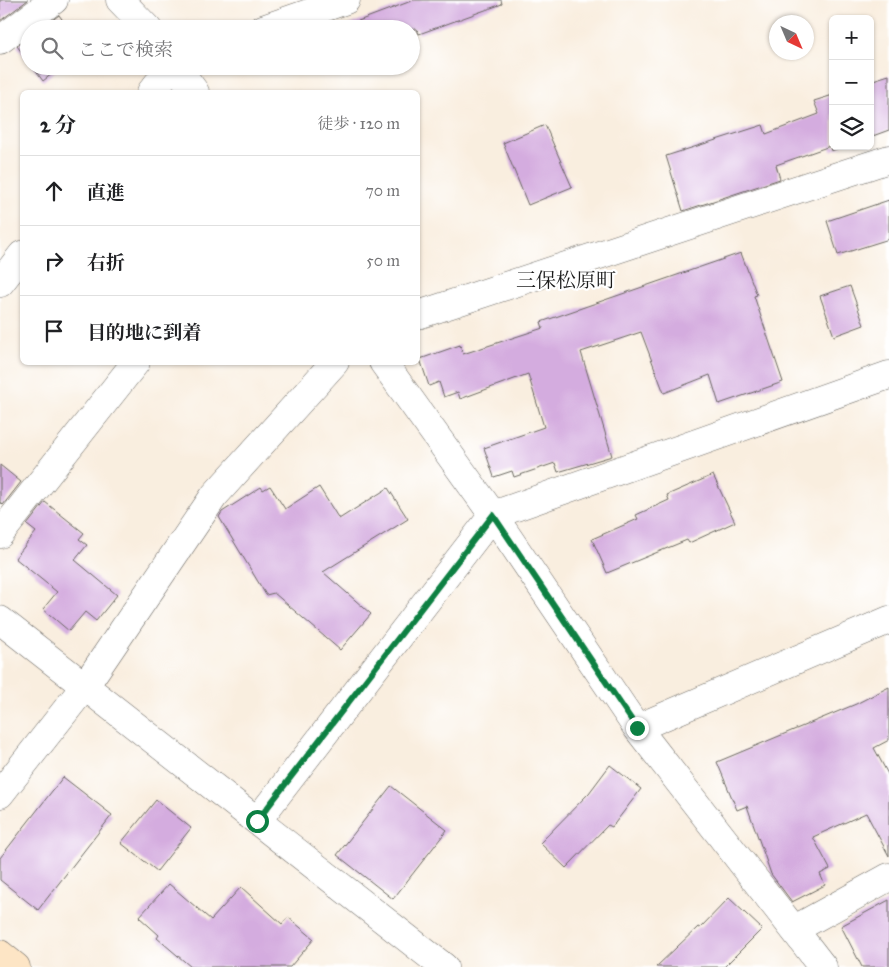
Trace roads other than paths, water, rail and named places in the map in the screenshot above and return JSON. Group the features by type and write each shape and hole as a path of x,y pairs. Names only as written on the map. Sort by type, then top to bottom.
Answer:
{"street":[{"path":"27,20 54,0"},
{"path":"120,0 139,20"},
{"path":"289,20 346,0"},
{"path":"0,40 20,25"},
{"path":"153,90 165,75"},
{"path":"183,75 194,90"},
{"path":"420,314 889,159"},
{"path":"0,283 20,258"},
{"path":"0,534 134,365"},
{"path":"0,794 85,686 214,496 332,365"},
{"path":"385,365 493,515 637,728 823,967"},
{"path":"257,821 493,515 889,375"},
{"path":"0,620 444,967"},
{"path":"637,728 889,620"},
{"path":"795,929 889,877"},
{"path":"0,954 16,967"}],"district":[{"name":"三保松原町","path":"566,280"}]}
